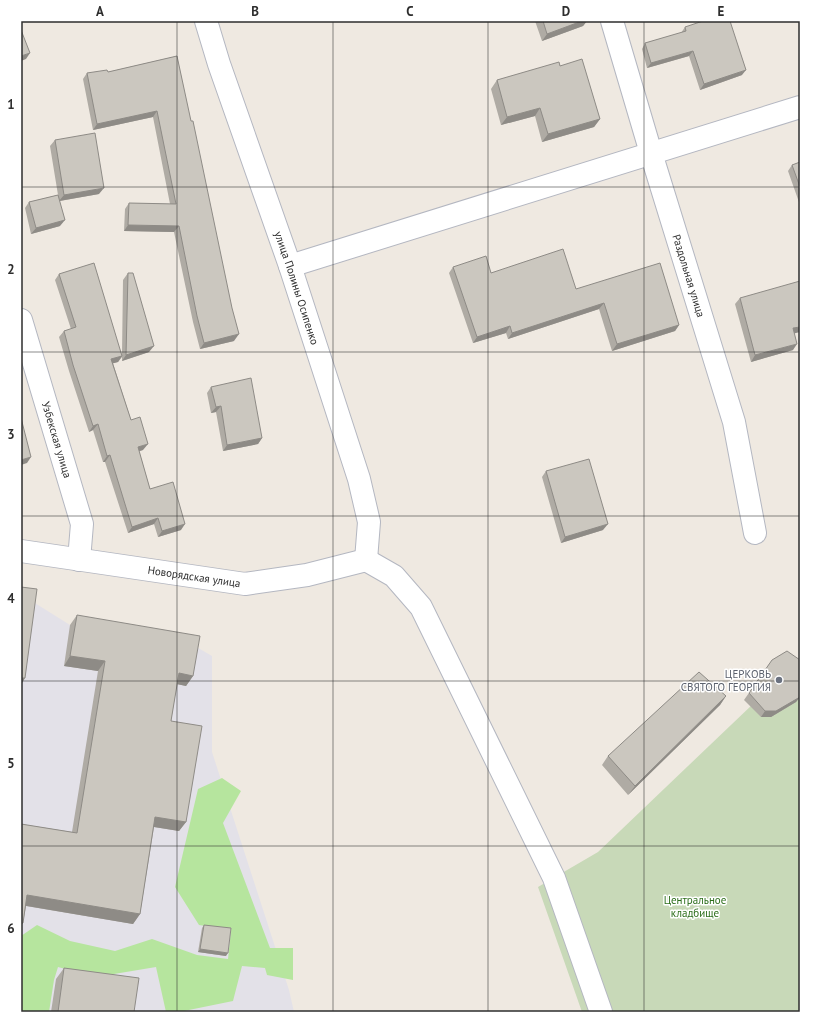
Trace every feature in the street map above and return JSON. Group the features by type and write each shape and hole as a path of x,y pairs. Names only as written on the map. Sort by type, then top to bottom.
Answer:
{"street":[{"name":"улица Полины Осипенко","path":"206,21 219,64 290,266 359,479 369,522 366,560"},
{"name":"Раздольная улица","path":"612,21 734,422 755,533"},
{"path":"290,266 800,107"},
{"name":"Узбекская улица","path":"21,320 82,524 79,560"},
{"name":"Новорядская улица","path":"21,551 245,584 308,575 366,560"},
{"path":"366,560 394,576 421,607 554,878 601,1012"}],"shaded area":[{"path":"21,599 30,600 70,625 193,645 212,656 212,752 289,990 294,1012 21,1012"}],"green space":[{"name":"Центральное кладбище","path":"800,659 800,1012 582,1012 538,887 598,852"},
{"path":"222,778 241,791 223,823 270,948 293,948 293,980 267,975 265,968 242,966 233,1001 179,1012 166,1012 156,967 96,977 58,967 54,980 49,1012 21,1012 21,936 37,925 70,941 115,951 152,939 197,955 228,959 231,930 199,925 175,887 198,789"}],"building":[{"path":"543,21 582,21 547,34"},
{"path":"703,21 730,21 746,70 704,84 693,51 651,63 645,43 686,31 685,27"},
{"path":"21,30 30,53 21,56"},
{"path":"177,56 191,121 193,121 232,308 239,334 204,343 197,316 179,226 128,225 129,203 176,204 157,111 97,124 87,73 107,70 108,72"},
{"path":"582,59 600,119 548,134 540,108 507,117 497,80 559,62 560,66"},
{"path":"95,133 104,188 64,195 55,140"},
{"path":"800,162 800,187 792,165"},
{"path":"58,195 65,220 36,228 29,202"},
{"path":"563,249 576,289 660,263 679,325 617,344 604,303 512,333 510,326 477,337 453,267 486,256 491,273"},
{"path":"94,263 122,356 111,359 131,420 140,417 148,444 138,447 150,489 173,482 185,524 162,531 158,518 132,527 110,455 107,456 98,424 93,426 73,365 64,331 76,327 59,274"},
{"path":"128,273 133,273 154,346 126,355"},
{"path":"800,281 800,327 793,328 797,344 755,355 740,298"},
{"path":"251,378 262,438 227,445 221,406 216,407 211,387"},
{"path":"21,418 31,457 21,460"},
{"path":"589,459 608,524 565,537 546,471"},
{"path":"21,587 37,589 25,678 21,678"},
{"path":"77,615 200,636 193,676 179,673 171,721 202,726 186,822 155,817 140,914 27,895 23,923 21,923 21,824 77,833 105,661 70,656"},
{"name":"ЦЕРКОВЬ СВЯТОГО ГЕОРГИЯ","path":"787,651 800,660 800,697 776,711 765,711 749,693 772,660"},
{"path":"699,672 726,696 635,786 608,756"},
{"path":"204,925 231,928 228,953 200,949"},
{"path":"64,968 139,978 134,1012 58,1012"}],"place":[{"name":"ЦЕРКОВЬ СВЯТОГО ГЕОРГИЯ","path":"779,680"}]}
